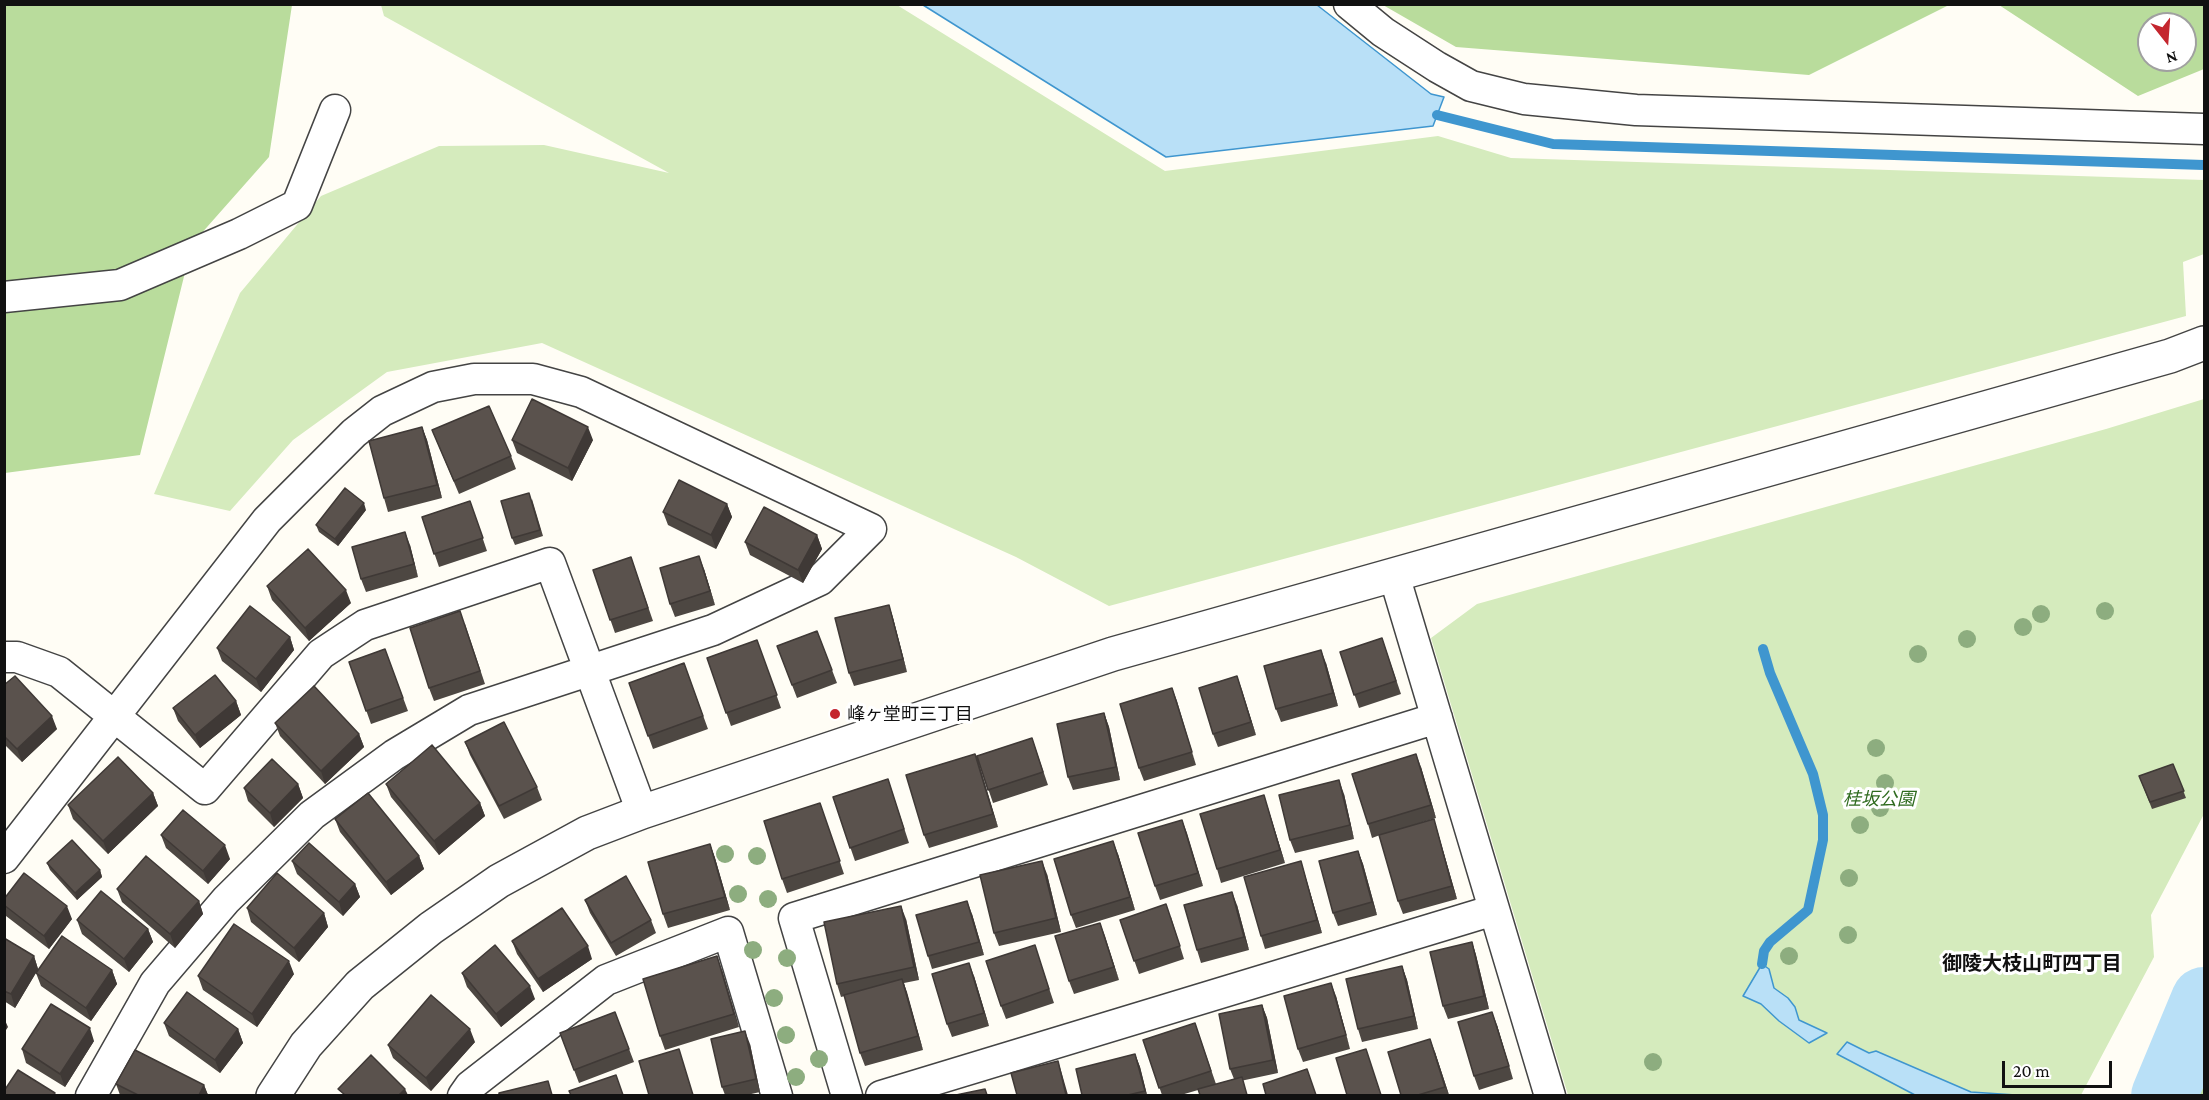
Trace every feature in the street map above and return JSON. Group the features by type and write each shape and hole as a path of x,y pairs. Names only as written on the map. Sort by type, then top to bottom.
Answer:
{"street":[{"path":"1349,4 1383,32 1471,86 1524,99 1636,110 2205,129"},
{"path":"4,297 120,285 239,234 297,205 335,110"},
{"path":"273,1095 306,1045 360,985 430,928 509,876 587,833 642,812 1113,654 2170,356 2205,343"},
{"path":"4,858 116,717 267,520 354,433 382,411 433,387 474,379 533,379 581,392 871,529 820,580 713,630 469,710 394,755 312,815 226,900 155,983 91,1095"},
{"path":"4,657 17,657 59,672 205,789 321,654 365,625 550,563 642,812"},
{"path":"1394,575 1550,1095"},
{"path":"847,1095 794,918 1437,718"},
{"path":"881,1095 1494,910"},
{"path":"463,1095 470,1086 606,980 728,932 777,1095"}],"green space":[{"path":"1949,4 1809,75 1456,47 1383,5"},
{"path":"4,5 292,5 269,157 192,244 140,455 5,473"},
{"path":"381,5 897,5 1165,171 1438,136 1511,158 2204,180 2204,254 2183,262 2186,316 1109,606 1016,557 542,343 387,372 293,440 230,511 154,494 240,293 321,196 439,146 544,145 669,173 384,16"},
{"path":"1999,5 2204,5 2204,69 2197,72 2197,12 2137,12 2137,72 2197,72 2138,96"},
{"name":"桂坂公園","path":"2204,399 2204,814 2151,915 2154,957 2081,1095 1568,1095 1431,638 1477,604 2106,429"},
{"path":"2204,1034 2204,1095 2177,1095 2189,1069"}],"water":[{"path":"923,5 1317,5 1431,94 1444,97 1433,126 1166,157"},
{"path":"1762,964 1769,969 1774,988 1788,998 1795,1007 1799,1020 1827,1033 1809,1043 1779,1021 1761,1004 1743,996"},
{"path":"1847,1042 1869,1053 1876,1051 1971,1092 2016,1095 1915,1095 1837,1054"}],"building":[{"path":"532,399 588,427 568,468 512,440"},
{"path":"489,406 511,456 454,481 432,430"},
{"path":"422,427 437,485 384,498 369,441"},
{"path":"679,480 727,504 711,535 663,512"},
{"path":"345,488 364,503 335,539 316,525"},
{"path":"529,493 540,530 512,538 501,501"},
{"path":"470,501 483,538 434,554 422,517"},
{"path":"764,507 817,535 798,570 745,542"},
{"path":"405,532 414,564 361,579 352,547"},
{"path":"308,549 346,590 305,628 267,586"},
{"path":"699,556 710,591 670,604 660,568"},
{"path":"631,557 648,608 610,620 593,570"},
{"path":"889,605 903,659 849,673 835,618"},
{"path":"250,606 290,637 256,679 217,648"},
{"path":"460,611 480,671 429,688 410,628"},
{"path":"817,631 832,670 792,685 777,646"},
{"path":"1382,638 1396,681 1354,695 1340,652"},
{"path":"757,640 777,695 726,713 707,658"},
{"path":"385,649 403,698 366,711 349,662"},
{"path":"1321,650 1333,693 1276,709 1264,666"},
{"path":"684,663 703,716 648,736 629,683"},
{"path":"215,675 236,701 195,735 173,708"},
{"path":"15,676 52,716 17,749 4,736 4,685"},
{"path":"1237,676 1251,722 1213,734 1199,688"},
{"path":"314,686 359,734 321,771 275,723"},
{"path":"1172,688 1192,752 1139,768 1120,704"},
{"path":"1104,713 1116,767 1068,777 1057,724"},
{"path":"504,722 537,787 499,806 465,742"},
{"path":"1032,738 1043,772 988,790 977,756"},
{"path":"432,745 480,803 434,841 386,784"},
{"path":"975,754 993,814 924,835 906,775"},
{"path":"1416,754 1431,805 1368,824 1352,774"},
{"path":"118,757 153,793 103,841 68,805"},
{"path":"272,759 298,784 270,813 244,788"},
{"path":"2173,764 2184,791 2150,802 2139,776"},
{"path":"888,779 904,829 850,848 833,797"},
{"path":"1339,780 1350,825 1290,840 1279,795"},
{"path":"368,793 419,856 386,882 335,819"},
{"path":"1264,795 1280,850 1217,869 1200,814"},
{"path":"820,803 840,861 782,879 764,821"},
{"path":"183,810 225,845 203,871 161,835"},
{"path":"1434,819 1452,886 1398,901 1379,835"},
{"path":"1182,820 1198,873 1155,886 1138,833"},
{"path":"72,840 100,870 75,893 47,863"},
{"path":"1113,841 1130,897 1071,915 1054,859"},
{"path":"309,843 355,884 339,902 292,861"},
{"path":"710,844 725,897 663,914 648,862"},
{"path":"1358,851 1372,902 1333,913 1319,861"},
{"path":"146,856 199,901 170,934 117,889"},
{"path":"1042,861 1056,918 994,933 980,875"},
{"path":"1301,861 1317,920 1261,936 1244,877"},
{"path":"24,873 67,906 44,936 4,905 4,899"},
{"path":"277,873 324,913 294,948 247,908"},
{"path":"626,876 651,920 611,943 585,900"},
{"path":"101,891 148,929 124,959 77,920"},
{"path":"1232,892 1244,937 1197,950 1184,905"},
{"path":"967,901 979,942 928,956 916,915"},
{"path":"1166,904 1180,946 1134,961 1120,920"},
{"path":"901,906 914,967 837,984 824,922"},
{"path":"562,908 588,946 538,979 512,941"},
{"path":"1100,923 1114,967 1069,981 1055,936"},
{"path":"234,924 289,961 252,1014 198,976"},
{"path":"62,936 112,970 86,1008 36,973"},
{"path":"4,938 34,956 11,994 4,991"},
{"path":"1472,942 1484,996 1443,1006 1430,952"},
{"path":"495,945 530,986 496,1014 462,973"},
{"path":"1035,945 1049,989 1001,1006 986,961"},
{"path":"717,956 734,1014 660,1036 643,979"},
{"path":"969,963 984,1013 947,1024 932,974"},
{"path":"1402,966 1414,1016 1358,1029 1346,979"},
{"path":"902,979 918,1036 860,1053 844,995"},
{"path":"1331,983 1346,1035 1298,1049 1284,996"},
{"path":"187,992 238,1029 215,1060 164,1023"},
{"path":"431,995 470,1029 426,1078 388,1045"},
{"path":"51,1004 90,1028 60,1074 22,1049"},
{"path":"1262,1005 1273,1060 1230,1069 1219,1014"},
{"path":"615,1012 629,1049 574,1070 560,1033"},
{"path":"1492,1012 1509,1066 1474,1076 1458,1022"},
{"path":"1195,1023 1211,1071 1159,1088 1143,1040"},
{"path":"745,1031 756,1079 722,1087 711,1039"},
{"path":"1430,1039 1445,1087 1418,1095 1401,1095 1388,1052"},
{"path":"679,1049 693,1095 649,1095 639,1061"},
{"path":"1366,1049 1381,1095 1347,1095 1336,1058"},
{"path":"135,1050 204,1085 199,1095 138,1095 116,1084"},
{"path":"1135,1054 1145,1091 1128,1095 1082,1095 1076,1069"},
{"path":"371,1055 405,1089 399,1095 345,1095 338,1089"},
{"path":"1058,1061 1066,1095 1017,1095 1011,1073"},
{"path":"1307,1069 1316,1095 1266,1095 1263,1084"},
{"path":"18,1070 55,1093 54,1095 4,1095 4,1091"},
{"path":"616,1075 623,1095 571,1095 569,1091"},
{"path":"1242,1077 1247,1095 1200,1095 1198,1089"},
{"path":"548,1081 552,1095 499,1095 499,1093"},
{"path":"985,1089 987,1095 956,1095"}],"waterway":[{"path":"1437,115 1553,144 2204,165"},
{"path":"1762,964 1764,951 1770,942 1808,910 1823,840 1823,815 1813,774 1770,673 1763,649"},
{"path":"2164,1096 2204,1000"}],"place":[{"name":"峰ヶ堂町三丁目","path":"835,714"}],"district":[{"name":"御陵大枝山町四丁目","path":"2032,964"}]}
